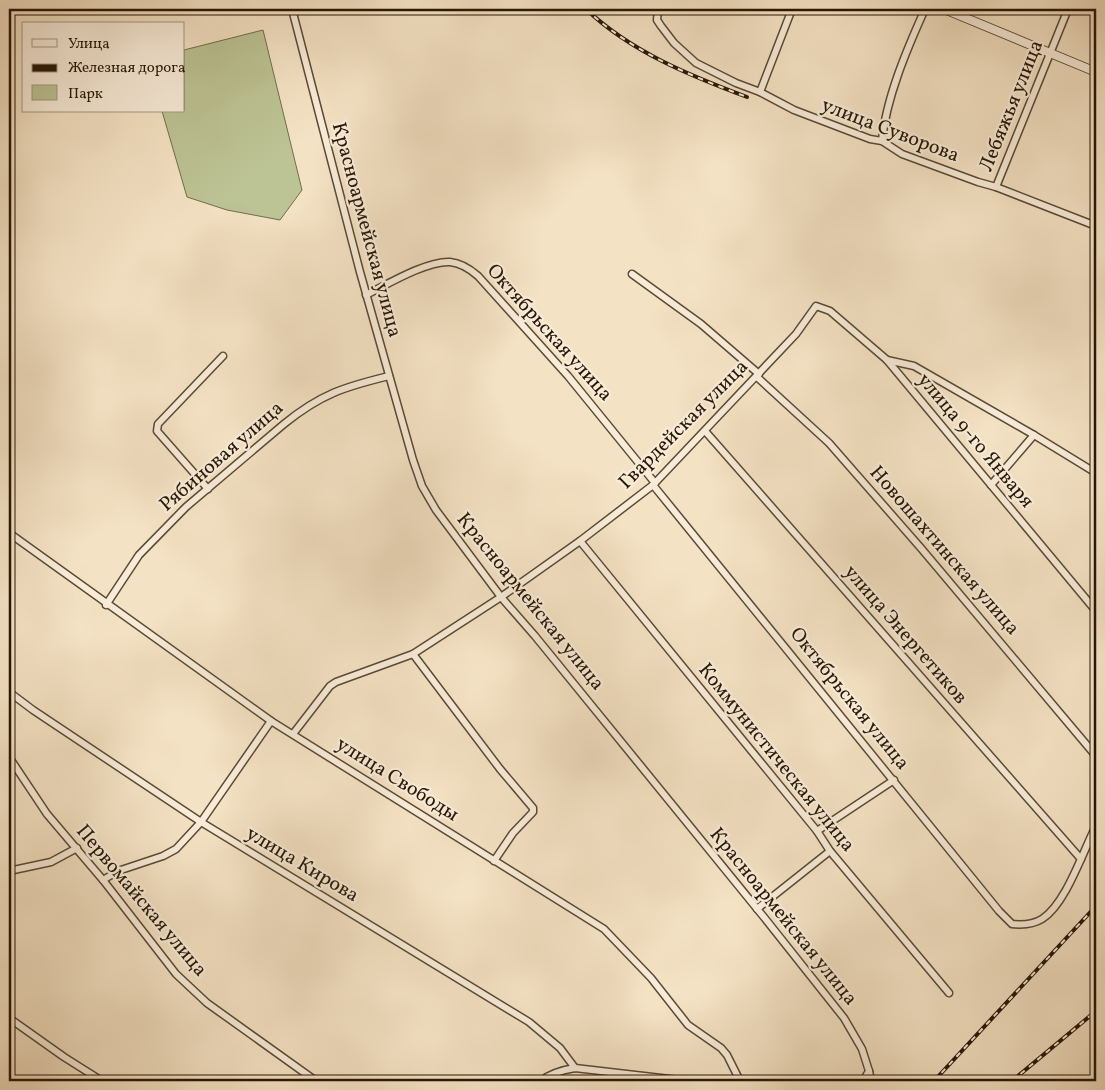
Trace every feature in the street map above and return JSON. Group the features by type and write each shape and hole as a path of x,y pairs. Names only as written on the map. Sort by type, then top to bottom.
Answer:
{"street":[{"name":"Красноармейская улица","path":"292,9 366,295 422,486 436,510 501,598 535,636 757,908 844,1018 862,1049 870,1081"},
{"name":"улица Суворова","path":"658,9 657,20 674,43 696,63 736,83 760,92 794,110 870,139 882,141 902,154 996,187 1096,226"},
{"path":"760,92 792,9"},
{"path":"882,141 884,125 897,82 925,9"},
{"path":"944,9 1096,72"},
{"name":"Лебяжья улица","path":"996,187 1068,9"},
{"name":"Октябрьская улица","path":"366,295 428,265 451,262 470,270 478,276 568,376 999,911 1012,924 1023,925 1042,919 1054,908 1081,859"},
{"name":"Новошахтинская улица","path":"632,274 701,324 829,443 926,554 1096,756"},
{"name":"Гвардейская улица","path":"293,734 324,694 336,682 413,654 501,598 654,484 796,334 816,306"},
{"name":"улица 9-го Января","path":"816,306 830,311 887,360 1096,611"},
{"path":"208,489 157,431 157,427 224,356"},
{"path":"887,360 908,363 914,366 1096,473"},
{"name":"Рябиновая улица","path":"106,605 140,555 186,507 284,424 318,399 334,391 389,376"},
{"name":"улица Энергетиков","path":"705,431 1081,859"},
{"path":"991,485 1034,435"},
{"name":"улица Свободы","path":"9,533 106,605 271,721 604,929 651,978 688,1025 721,1048 727,1055 740,1081"},
{"name":"Коммунистическая улица","path":"580,541 817,831 830,851 949,993"},
{"path":"413,654 500,769 533,808 532,812 513,833 494,860"},
{"name":"улица Кирова","path":"9,692 32,710 201,822 529,1022 560,1048 575,1068"},
{"path":"103,880 118,871 169,853 187,838 201,822 271,721"},
{"name":"Первомайская улица","path":"9,757 47,814 103,880 176,974 207,1003 316,1081"},
{"path":"817,831 894,780"},
{"path":"1081,859 1096,826"},
{"path":"9,871 51,862 77,848"},
{"path":"757,908 830,851"},
{"path":"9,1018 102,1081"},
{"path":"541,1081 548,1075 575,1068 687,1081"},
{"path":"863,1081 869,1071"}],"green space":[{"path":"263,30 302,190 280,220 227,210 187,197 162,112 185,112 185,50"}],"railway":[{"path":"586,9 622,38 662,61 747,97"},
{"path":"934,1081 1096,906"},
{"path":"1012,1081 1096,1011"}]}
